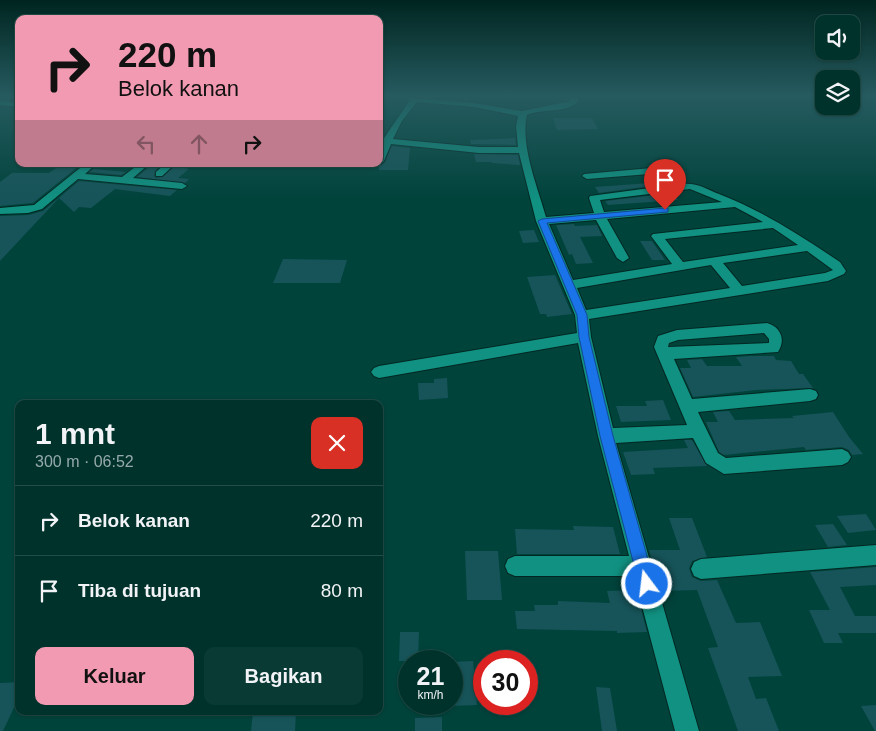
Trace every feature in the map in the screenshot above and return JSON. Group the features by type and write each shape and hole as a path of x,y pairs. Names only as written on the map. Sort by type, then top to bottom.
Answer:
{"street":[{"path":"521,131 523,150 542,221 582,315 584,337 606,436 687,731"},
{"path":"383,140 479,150 523,150"},
{"path":"0,211 36,208 87,167"},
{"path":"124,181 140,167"},
{"path":"159,174 167,167"},
{"path":"587,176 663,170 670,173 679,187"},
{"path":"75,176 182,186"},
{"path":"582,315 828,277 840,271 836,265 808,248 775,224 738,204 697,187 679,187 598,196 594,200 600,216 623,258"},
{"path":"647,225 738,204"},
{"path":"542,221 600,216 647,225 775,224"},
{"path":"647,225 680,266"},
{"path":"568,285 680,266 808,248"},
{"path":"714,261 739,291"},
{"path":"664,354 773,348 776,344 776,338 767,328 677,335 661,342 661,348 712,458 724,466 842,457"},
{"path":"379,372 584,337"},
{"path":"687,406 810,395"},
{"path":"606,436 698,431"},
{"path":"701,569 876,555"},
{"path":"515,566 642,566"}],"building":[{"path":"515,138 516,145 471,144 470,140"},
{"path":"392,146 410,148 408,170 379,170 379,167 383,167"},
{"path":"474,154 518,155 520,165 476,162"},
{"path":"58,167 77,167 33,203 0,206 0,182 12,173 49,173"},
{"path":"149,167 159,167 155,171 154,176 156,178 163,177 174,167 186,167 185,168 189,169 178,178 189,179 185,183 137,177"},
{"path":"94,169 126,172 121,175 89,172"},
{"path":"79,181 177,190 170,196 115,189 91,208 79,207 74,212 59,198 0,261 0,216 28,215 43,211"},
{"path":"663,182 665,184 599,193 595,187"},
{"path":"672,193 678,200 608,205 605,201"},
{"path":"574,224 575,226 597,225 602,236 580,237 593,263 576,264 572,254 569,255 556,225"},
{"path":"534,230 539,242 523,243 519,231"},
{"path":"640,241 652,241 665,260 652,260"},
{"path":"283,259 347,260 340,283 273,283"},
{"path":"555,275 572,314 547,317 546,314 540,314 527,277"},
{"path":"774,356 776,360 791,361 799,374 803,374 813,388 756,390 693,397 680,368 691,368 687,360 702,359 707,366 742,366 736,357"},
{"path":"447,378 448,398 419,400 418,383 434,383 434,379"},
{"path":"663,400 671,420 621,422 616,406 647,406 645,401"},
{"path":"729,411 735,420 794,418 792,416 833,412 849,437 863,454 852,455 849,450 842,447 806,450 804,447 724,455 719,452 706,422 718,422 713,412"},
{"path":"684,440 692,440 707,466 653,468 655,474 631,475 623,452 688,448"},
{"path":"866,514 876,530 848,533 837,516"},
{"path":"669,518 692,518 707,557 692,561 689,568 692,577 701,581 717,580 736,623 760,622 782,676 748,677 756,699 766,698 779,731 738,731 708,648 718,647 697,590 661,591 649,550 680,550"},
{"path":"833,524 847,545 828,547 815,525"},
{"path":"573,526 613,527 620,554 517,554 515,529 574,530"},
{"path":"465,551 498,551 502,600 467,600"},
{"path":"876,567 876,585 840,587 855,616 876,616 876,633 838,633 843,643 824,643 809,610 830,610 810,572"},
{"path":"636,590 647,632 617,633 617,631 517,629 515,611 535,611 534,605 558,605 558,601 610,603 607,591"},
{"path":"400,632 419,632 418,650 399,650"},
{"path":"463,661 473,661 473,705 463,706"},
{"path":"15,682 15,706 3,731 0,731 0,683"},
{"path":"596,687 610,688 617,731 602,731"},
{"path":"876,705 876,731 875,731 861,706"},
{"path":"253,715 296,715 295,731 251,731"},
{"path":"442,717 442,731 415,731 415,718"}],"route":[{"path":"647,584 606,436 584,337 582,315 542,221 638,214 665,210"}]}
